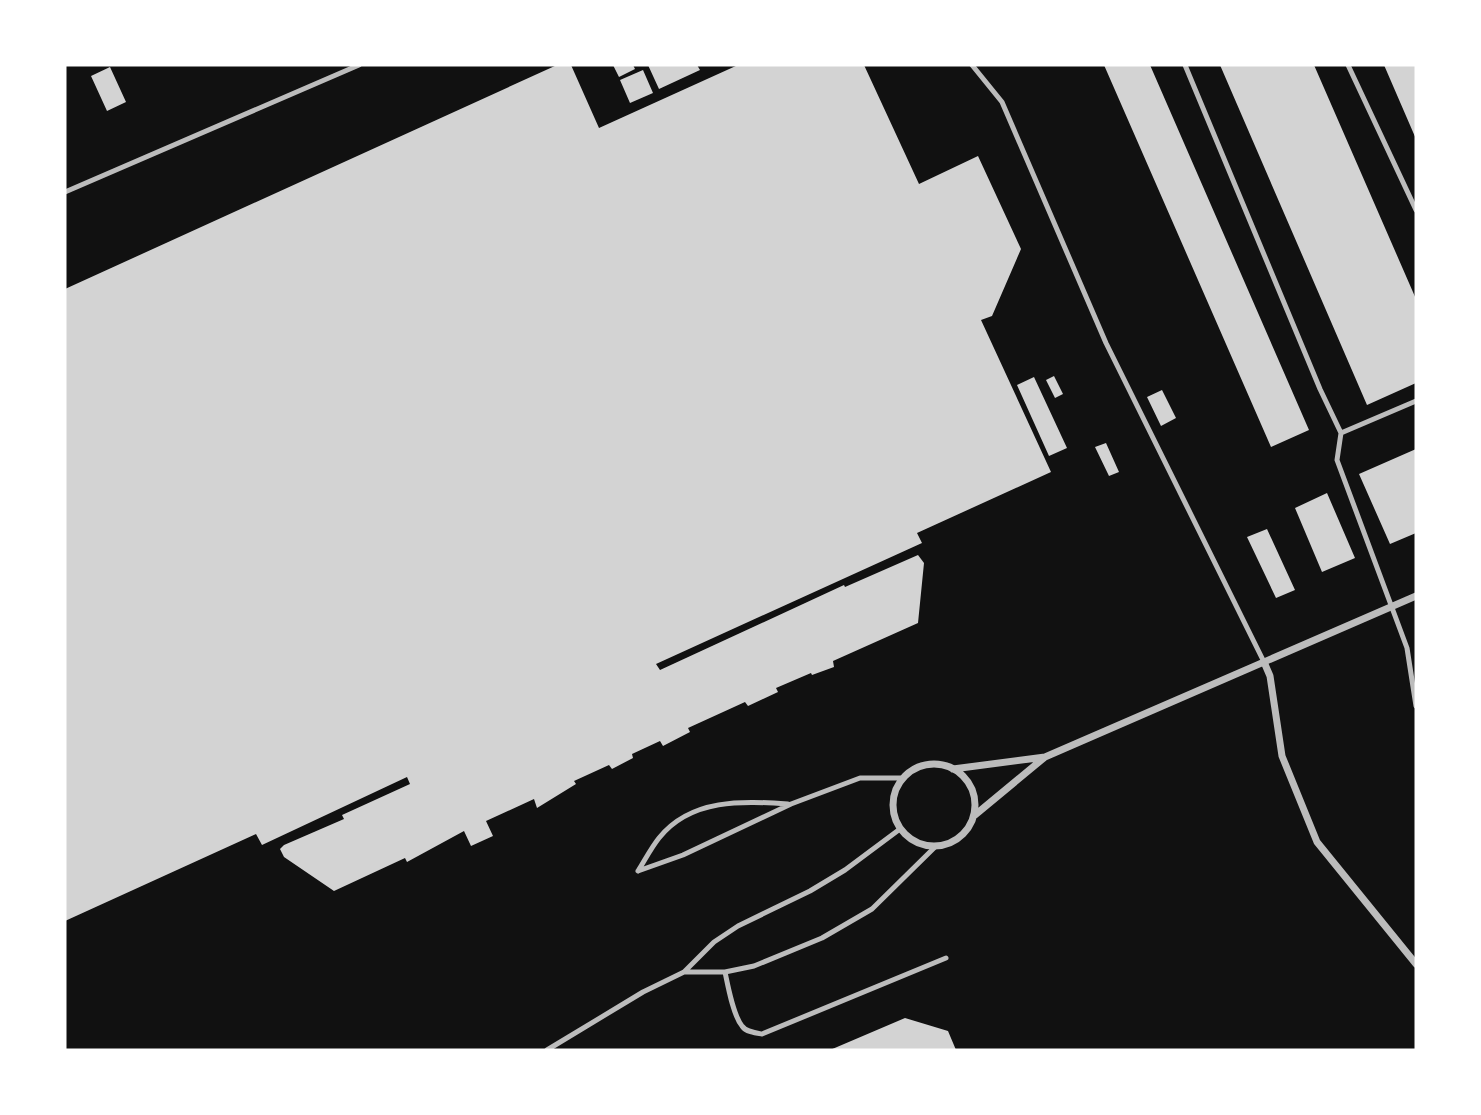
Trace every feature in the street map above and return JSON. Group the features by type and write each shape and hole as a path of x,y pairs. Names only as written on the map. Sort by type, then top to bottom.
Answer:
{"street":[{"path":"953,769 1045,757 1416,596"},
{"path":"1264,662 1270,676 1282,756 1317,842 1416,964"},
{"path":"975,815 1045,757"},
{"path":"926,765 940,765 964,776 975,801 975,815 970,827 961,837 949,844 935,847 910,839 900,829 893,803 903,778 926,765"}],"lane":[{"path":"65,192 359,65"},
{"path":"972,65 1002,102 1106,343 1264,662"},
{"path":"1185,65 1342,433 1337,460 1407,648 1416,706"},
{"path":"1348,65 1416,210"},
{"path":"1342,433 1416,401"},
{"path":"791,804 736,801 711,806 674,824 659,837 638,871 683,855 791,804 859,778 903,778"},
{"path":"547,1050 643,992 684,972 714,942 738,926 800,896 845,870 900,829"},
{"path":"684,972 725,972 754,966 822,939 872,909 935,847"},
{"path":"725,972 729,994 742,1027 762,1034 946,958"}],"building":[{"path":"557,65 571,65 599,128 738,65 864,65 919,184 978,156 1021,249 992,316 981,320 1051,472 917,533 922,543 656,664 660,670 844,585 845,587 918,555 924,563 918,623 833,661 834,667 812,675 811,673 776,688 778,692 748,706 745,702 688,728 690,732 663,746 660,741 632,754 633,758 612,769 609,765 574,781 576,784 537,808 534,799 486,821 493,836 471,846 464,831 407,862 405,858 334,891 284,857 280,849 284,845 344,819 342,815 410,784 407,777 262,845 256,834 65,921 65,289"},
{"path":"613,65 633,65 635,69 619,77"},
{"path":"648,65 697,65 700,70 659,89"},
{"path":"1104,65 1150,65 1309,430 1271,447"},
{"path":"1220,65 1314,65 1416,299 1416,383 1367,405"},
{"path":"1384,65 1416,65 1416,139"},
{"path":"110,67 126,102 107,111 91,76"},
{"path":"643,70 653,93 630,103 620,80"},
{"path":"1054,376 1063,394 1055,398 1046,380"},
{"path":"1034,377 1067,448 1049,456 1017,385"},
{"path":"1162,390 1176,418 1161,426 1147,397"},
{"path":"1106,443 1119,472 1109,476 1095,447"},
{"path":"1416,449 1416,533 1390,544 1359,474"},
{"path":"1327,493 1355,558 1322,572 1295,508"},
{"path":"1267,529 1295,590 1276,598 1247,537"},
{"path":"905,1018 948,1031 956,1050 830,1050"}]}
